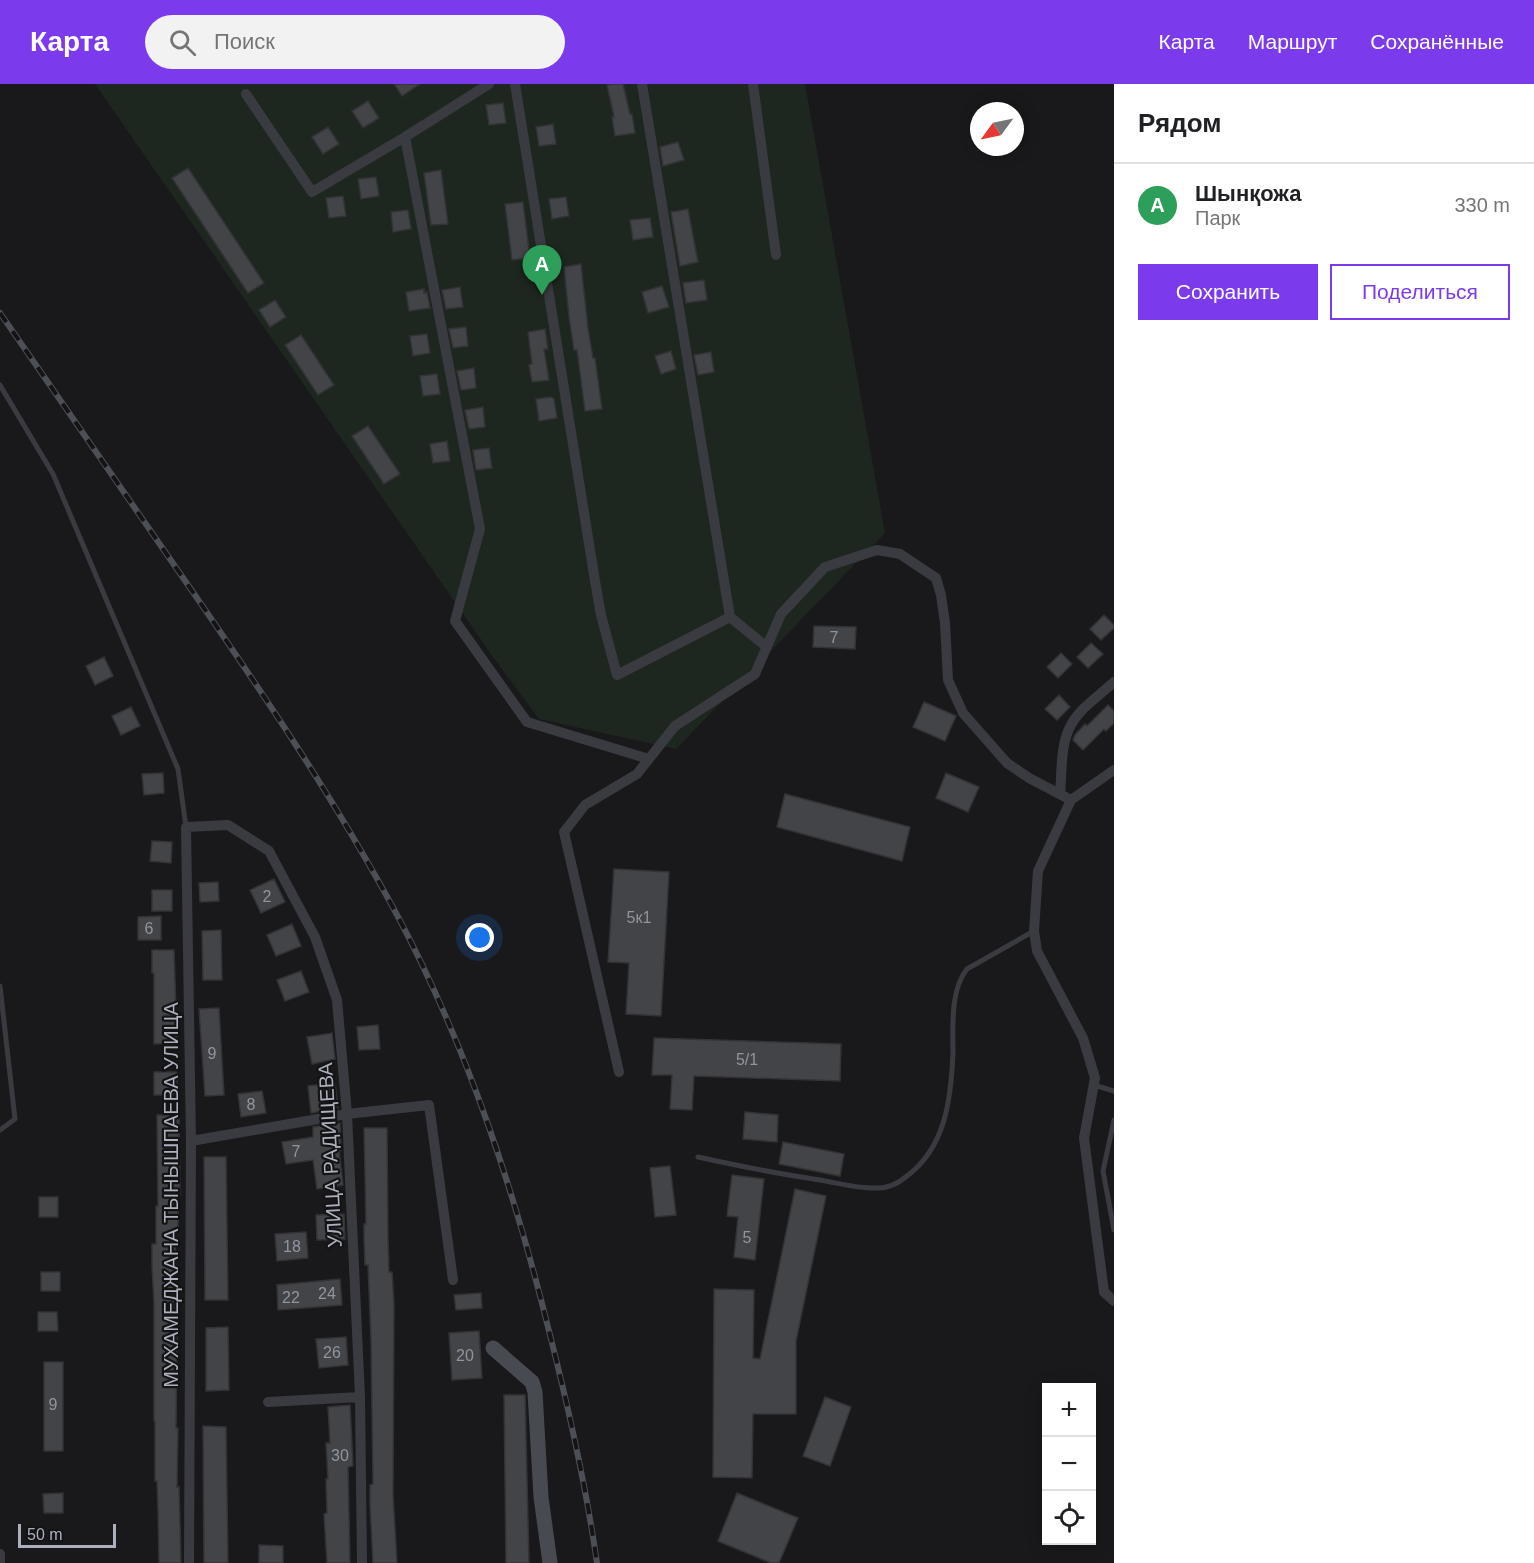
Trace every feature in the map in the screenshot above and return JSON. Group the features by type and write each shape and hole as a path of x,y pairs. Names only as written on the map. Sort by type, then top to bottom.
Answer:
{"street":[{"path":"246,94 312,192 405,138 489,84"},
{"path":"515,84 595,581 601,615 617,675 730,617"},
{"path":"642,84 730,617 767,647"},
{"path":"753,84 776,255"},
{"path":"405,138 480,529 455,621 527,723 649,759"},
{"path":"620,1072 564,832 585,805 637,774 675,726 755,674 781,614 825,567 877,550 900,554 936,578 945,623 948,680 963,713 1007,763 1029,778 1071,800"},
{"path":"1059,794 1065,741 1071,725 1081,712 1114,682"},
{"path":"1114,770 1071,800 1038,871 1034,931 1037,951 1083,1038 1095,1078 1084,1138 1104,1292 1114,1301"},
{"name":"УЛИЦА РАДИЩЕВА","path":"186,827 228,825 269,851 315,937 337,1000 347,1114 360,1397 362,1563"},
{"name":"МУХАМЕДЖАНА ТЫНЫШПАЕВА УЛИЦА","path":"186,827 191,1141 189,1563"},
{"path":"191,1141 347,1114 429,1105 453,1280"},
{"path":"493,1348 532,1382 535,1392 541,1497 550,1563"},
{"path":"268,1402 360,1397"},
{"path":"0,1554 0,1563"}],"lane":[{"path":"0,385 53,474 174,758 178,769 186,827"},
{"path":"699,1157 780,1174 855,1186 880,1188 900,1182 920,1167 932,1152 942,1130 952,1077 953,1027 960,979 967,969 1034,931"},
{"path":"0,986 15,1119 0,1130"},
{"path":"1094,1085 1114,1091"},
{"path":"1114,1120 1103,1171 1114,1230"}],"shaded area":[{"path":"95,84 805,84 885,533 676,749 539,719 493,657"}],"building":[{"path":"394,84 420,84 402,96"},
{"path":"623,84 635,133 615,136 612,117 614,117 607,85"},
{"path":"368,101 379,118 363,128 352,111"},
{"path":"503,103 506,123 489,125 486,105"},
{"path":"553,124 556,144 539,146 536,127"},
{"path":"328,127 339,144 323,154 312,137"},
{"path":"678,142 684,160 663,166 660,147"},
{"path":"188,168 264,283 248,293 172,178"},
{"path":"441,170 448,224 431,225 424,173"},
{"path":"376,177 379,196 361,199 358,179"},
{"path":"343,196 346,216 329,218 326,198"},
{"path":"566,197 569,216 552,219 549,199"},
{"path":"523,202 530,258 512,260 505,204"},
{"path":"688,209 698,262 680,266 671,212"},
{"path":"408,210 411,229 393,232 391,212"},
{"path":"650,218 653,237 633,240 630,220"},
{"path":"581,264 588,328 602,409 585,411 577,350 574,350 569,317 564,267"},
{"path":"704,280 707,300 686,303 683,283"},
{"path":"662,286 669,307 648,313 642,292"},
{"path":"460,287 463,307 446,309 442,290"},
{"path":"424,289 424,293 427,292 430,308 409,311 406,292"},
{"path":"275,300 286,317 270,327 259,310"},
{"path":"466,327 468,346 453,348 449,329"},
{"path":"545,329 548,349 544,349 549,380 532,382 528,332"},
{"path":"427,334 430,353 413,356 410,336"},
{"path":"301,335 334,385 318,395 285,345"},
{"path":"671,351 676,369 661,374 655,356"},
{"path":"711,352 714,372 698,375 694,355"},
{"path":"474,368 476,388 461,390 457,371"},
{"path":"437,374 440,394 423,396 420,376"},
{"path":"551,397 554,399 557,418 539,421 536,399"},
{"path":"483,407 485,427 469,429 465,410"},
{"path":"368,426 400,474 384,484 352,436"},
{"path":"447,441 450,461 433,463 430,444"},
{"path":"489,448 492,468 476,470 473,450"},
{"path":"1104,615 1114,625 1114,628 1101,640 1090,629"},
{"path":"814,626 856,627 855,649 813,647"},
{"path":"1091,643 1103,654 1088,668 1077,657"},
{"path":"1061,653 1072,664 1058,678 1047,667"},
{"path":"104,657 113,676 95,685 86,666"},
{"path":"1059,695 1070,707 1057,720 1045,709"},
{"path":"924,702 956,716 945,741 913,727"},
{"path":"1108,705 1114,711 1114,723 1106,731 1104,729 1083,750 1073,740 1075,735"},
{"path":"131,707 140,726 121,735 112,716"},
{"path":"163,773 164,793 144,795 142,774"},
{"path":"946,773 979,787 968,812 936,798"},
{"path":"785,794 910,827 902,861 777,827"},
{"path":"152,841 172,842 171,863 150,861"},
{"path":"614,869 669,872 661,1016 626,1014 629,963 608,962"},
{"path":"274,879 285,902 261,913 250,890"},
{"path":"218,882 219,901 200,902 199,883"},
{"path":"152,890 172,890 172,911 152,911"},
{"path":"161,916 161,940 138,940 138,917"},
{"path":"292,924 301,946 276,956 267,935"},
{"path":"221,930 222,980 203,980 202,931"},
{"path":"152,950 174,950 177,1043 154,1044"},
{"path":"301,971 309,992 285,1001 277,980"},
{"path":"219,1008 224,1095 205,1096 199,1009"},
{"path":"378,1025 380,1049 359,1050 357,1027"},
{"path":"332,1033 335,1059 312,1064 307,1037"},
{"path":"654,1038 841,1044 840,1081 694,1076 692,1110 670,1109 672,1075 652,1075"},
{"path":"154,1072 177,1072 177,1095 154,1095"},
{"path":"335,1083 338,1108 311,1113 308,1086"},
{"path":"262,1091 266,1113 241,1117 238,1094"},
{"path":"745,1112 778,1115 777,1142 743,1139"},
{"path":"157,1115 179,1115 180,1196 178,1196 178,1228 175,1228 177,1487 179,1487 181,1563 159,1563 157,1481 155,1481 152,1267 152,1244 156,1244 156,1206 158,1206"},
{"path":"340,1123 341,1150 339,1150 343,1185 317,1189 313,1160 286,1164 282,1142 313,1137 313,1127"},
{"path":"364,1128 387,1128 389,1272 392,1272 394,1304 393,1495 397,1563 373,1563 370,1505 370,1485 373,1484 371,1339 368,1265 365,1265 364,1238 364,1224 366,1224"},
{"path":"783,1142 844,1154 840,1176 779,1164"},
{"path":"204,1157 226,1157 228,1300 205,1300"},
{"path":"670,1166 676,1215 655,1217 650,1168"},
{"path":"732,1175 764,1179 755,1260 734,1257 738,1217 727,1216"},
{"path":"795,1189 826,1196 796,1341 796,1414 753,1414 752,1478 713,1477 714,1289 754,1290 753,1358 760,1359"},
{"path":"39,1197 58,1197 58,1217 39,1217"},
{"path":"344,1214 345,1239 317,1240 316,1215"},
{"path":"306,1232 308,1258 277,1261 275,1234"},
{"path":"41,1272 60,1272 60,1291 41,1291"},
{"path":"340,1279 342,1305 278,1310 277,1285"},
{"path":"481,1293 482,1308 456,1310 454,1295"},
{"path":"38,1312 57,1312 58,1331 38,1331"},
{"path":"228,1327 229,1390 206,1391 206,1328"},
{"path":"479,1331 482,1378 452,1380 449,1333"},
{"path":"346,1337 348,1365 319,1368 316,1339"},
{"path":"44,1362 63,1362 63,1451 44,1451"},
{"path":"504,1395 525,1395 529,1563 506,1563"},
{"path":"825,1397 851,1407 830,1466 803,1456"},
{"path":"350,1405 353,1466 348,1467 350,1563 327,1563 324,1514 327,1513 326,1479 328,1479 326,1443 330,1443 328,1407"},
{"path":"203,1426 226,1427 228,1563 204,1563"},
{"path":"63,1493 63,1513 44,1513 43,1494"},
{"path":"737,1493 798,1518 779,1563 771,1563 718,1541"},
{"path":"259,1545 283,1546 283,1563 259,1563"}],"railway":[{"path":"0,313 270,705 348,828 422,963 486,1119 521,1226 570,1420 588,1505 597,1563"}],"place":[{"name":"Шынқожа","path":"542,295"}]}
